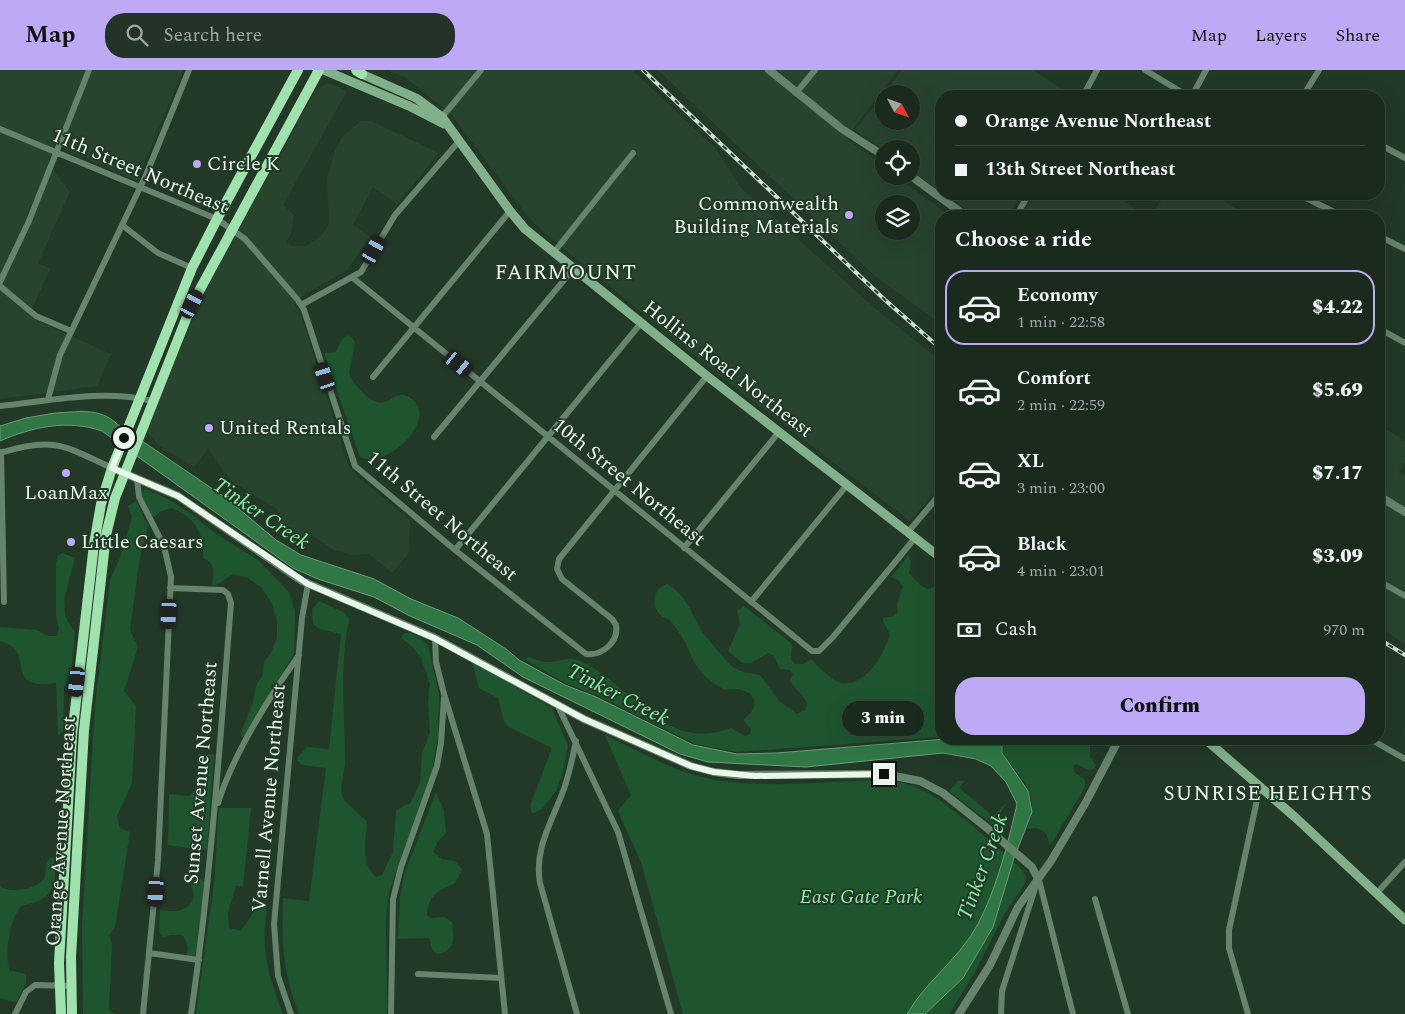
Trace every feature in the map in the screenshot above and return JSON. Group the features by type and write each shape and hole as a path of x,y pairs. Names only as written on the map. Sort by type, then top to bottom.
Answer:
{"highway":[{"name":"Orange Avenue Northeast","path":"61,1014 59,985 75,703 96,530 112,468 192,268 298,70"},
{"name":"Orange Avenue Northeast","path":"72,1014 71,986 84,730 106,535 123,473 192,304 319,70"}],"main road":[{"name":"Hollins Road Northeast","path":"324,70 418,110 448,126"},
{"name":"Hollins Road Northeast","path":"357,71 416,98 442,117 525,229 707,376 935,553"},
{"path":"1212,745 1260,786 1405,920"}],"street":[{"path":"0,282 29,221 89,70"},
{"path":"48,399 57,362 139,188 189,70"},
{"path":"442,117 481,70"},
{"path":"769,70 842,130 875,150"},
{"path":"796,93 815,70"},
{"path":"1086,90 1097,70"},
{"path":"1145,70 1178,90"},
{"path":"1195,90 1206,70"},
{"path":"1307,90 1319,70"},
{"name":"11th Street Northeast","path":"0,129 217,219 233,228 245,239 301,304 355,466 581,652 592,655 601,653 610,645 616,634 616,625 612,619 562,579 557,569 563,553 615,491"},
{"path":"301,304 353,278 365,267 396,215 460,140"},
{"path":"1385,147 1405,158"},
{"path":"554,252 633,153"},
{"path":"920,183 935,193"},
{"path":"944,200 958,210"},
{"path":"1310,200 1330,210"},
{"path":"373,377 510,211"},
{"path":"122,225 158,253 192,268"},
{"path":"1385,239 1405,249"},
{"path":"434,438 574,268"},
{"name":"10th Street Northeast","path":"353,278 804,645 817,652 875,586 912,535"},
{"path":"0,286 12,298 36,316 71,331"},
{"path":"455,550 640,322"},
{"path":"1385,333 1405,343"},
{"path":"615,491 707,376"},
{"path":"0,406 48,399 110,396 140,398 152,402"},
{"path":"684,548 778,432"},
{"path":"4,602 1,453 26,446 54,444 71,448 187,501 308,584 434,638 558,706 660,753 714,772 755,776 884,774 914,779 943,793 1032,867 1038,879 1073,1014"},
{"path":"137,479 139,497 164,546 170,568 158,860 143,1014"},
{"path":"751,602 847,485"},
{"path":"1385,500 1405,512"},
{"path":"912,535 935,502"},
{"name":"Varnell Avenue Northeast","path":"291,1014 278,976 274,924 299,654 308,584"},
{"path":"1385,584 1405,596"},
{"name":"Sunset Avenue Northeast","path":"170,588 223,590 230,597 215,812 199,960 191,1014"},
{"path":"434,638 436,662 444,694 486,834 505,1014"},
{"path":"215,812 229,773 279,682 299,654"},
{"path":"391,1014 393,898 401,867 437,766 441,743 444,694"},
{"path":"558,706 593,776 627,856 671,1014"},
{"path":"576,741 568,776 543,840 538,865 540,883 577,1014"},
{"path":"959,1014 990,965 1018,907 1038,879 1086,802 1116,745"},
{"path":"1380,745 1405,759"},
{"path":"1248,1014 1228,937 1260,786"},
{"path":"1376,894 1405,862"},
{"path":"1001,1014 1002,992 1038,879"},
{"path":"1096,900 1128,1014"},
{"path":"149,953 199,960"},
{"path":"418,974 502,978"},
{"path":"15,1014 23,996 31,987 40,984 71,986"}],"shaded area":[{"path":"0,70 183,70 137,181 55,145 48,163 70,192 38,263 50,269 32,309 36,320 111,354 97,386 0,399"},
{"path":"388,70 632,70 716,149 741,188 878,311 935,356 935,493 910,521 702,362 528,217 452,115 405,77"},
{"path":"658,70 898,70 887,85 875,85 875,100 846,138 875,160 875,185 908,185 942,210 935,210 935,320 875,276"},
{"path":"900,70 1033,70 1063,90 935,90 935,188 920,177 920,140 875,140 875,144 855,130 875,105 875,130 920,130 920,85 891,85"},
{"path":"328,83 347,91 283,205 294,215 291,234 286,242 292,246 306,246 321,236 329,224 327,179 335,151 342,137 361,121 371,121 439,153 397,204 373,187 353,225 370,237 347,270 305,294 294,304 301,316 348,465 359,478 410,520 408,554 392,573 369,554 352,555 334,550 312,535 304,544 284,526 277,509 231,481 208,449 194,467 159,446 146,430 203,295 316,90"},
{"path":"952,200 1017,200 1012,210 967,210"},
{"path":"1030,200 1122,200 1137,210 1025,210"},
{"path":"1162,200 1221,200 1239,210 1154,210"},
{"path":"80,412 103,415 226,498 276,540 301,555 374,579 411,599 458,618 506,649 519,660 565,685 596,697 693,745 737,754 777,753 935,740 935,745 1001,745 1002,753 1028,791 1032,812 1014,858 993,927 963,978 925,1014 907,1014 971,936 985,910 996,880 1006,850 1017,804 1006,782 991,766 976,759 943,753 806,767 708,762 680,754 523,677 477,645 410,616 374,597 318,579 293,568 102,431 89,427 50,426 0,441 0,426 26,418 55,413"},
{"path":"1385,429 1405,441 1405,462 1399,472 1405,476 1405,644 1385,631"}],"green space":[{"path":"349,335 355,342 349,373 363,393 380,403 400,395 407,396 412,399 418,408 419,419 414,430 396,449 384,456 371,459 360,457 324,353 336,352 342,339"},
{"path":"145,489 168,499 194,516 216,534 258,560 289,592 295,611 294,653 245,736 242,737 241,733 253,702 256,686 263,674 264,662 271,653 277,638 277,622 272,604 262,588 248,578 233,574 216,585 212,585 213,569 210,563 203,558 202,541 197,527 187,517 172,508 161,511 154,517 151,515 141,495"},
{"path":"136,501 148,526 139,562 130,630 138,647 124,691 136,706 132,783 117,816 120,828 130,832 115,927 109,935 112,945 109,1009 114,1014 83,1014 82,926 95,706 110,580 120,558 132,517 128,506"},
{"path":"62,553 75,558 64,599 65,616 75,633 71,675 64,687 63,731 58,736 56,683 39,684 29,681 24,676 17,653 11,646 0,641 0,627 37,630 48,636 57,636 59,629 56,616 56,563 58,556"},
{"path":"908,556 911,561 909,573 920,585 928,589 935,586 935,737 737,752 695,744 597,695 567,684 524,659 530,657 548,662 570,659 578,660 597,671 667,724 686,732 707,733 731,728 745,736 750,734 751,729 743,720 754,707 752,696 742,690 725,690 704,675 693,660 673,624 657,611 654,601 659,589 667,584 673,587 686,602 705,635 731,666 743,672 760,675 779,701 797,714 805,710 807,703 790,680 793,674 790,670 780,669 773,655 768,653 751,663 743,663 728,651 740,624 737,611 744,606 792,644 791,659 795,664 803,664 811,659 833,679 841,683 850,683 866,674 884,650 890,634 883,618 894,616 898,612 897,605 903,586 898,580 891,577"},
{"path":"319,601 345,613 349,619 343,673 345,764 342,791 345,801 367,822 366,859 371,872 376,877 382,875 393,852 396,811 410,804 420,783 422,754 430,732 428,702 430,684 421,658 413,647 401,638 404,633 411,633 417,636 428,645 439,695 438,736 432,772 389,892 386,917 387,1014 299,1014 286,970 283,944 283,898 309,901 326,768 302,765 297,760 307,747 329,749 341,634 320,629 313,624 312,609"},
{"path":"472,662 552,708 568,746 563,772 556,791 542,809 534,813 531,812 530,806 552,748 509,727 504,721 498,698 479,688"},
{"name":"East Gate Park","path":"605,735 667,765 712,779 762,784 890,780 913,786 938,799 976,828 1022,869 1026,878 1025,883 1005,913 974,974 949,1014 683,1014 641,862 618,811 631,795"},
{"path":"1090,745 1090,757 1096,765 1094,769 1088,770 1077,764 1074,765 1074,772 1085,780 1085,787 1050,846 1046,833 1036,828 1027,829 1031,817 1031,797 1022,780 1003,753 1004,746"},
{"path":"198,754 214,754 207,850 168,845 169,794 190,796 195,790"},
{"path":"958,781 965,781 959,788 993,816 1007,802 997,819 996,827 949,791"},
{"path":"436,792 444,811 446,833 438,841 433,852 442,859 455,861 462,870 455,883 435,894 428,908 427,915 431,918 444,917 452,922 453,938 451,947 438,954 433,951 429,938 398,939 400,897 404,875"},
{"path":"219,808 251,808 243,886 236,886 228,912 229,928 241,931 256,909 264,907 267,910 265,950 267,963 283,1014 196,1014 214,884"},
{"path":"53,857 55,874 52,888 40,900 21,906 9,936 9,970 26,974 26,983 17,1001 14,1002 0,998 0,886 9,890 16,890 35,886 43,880 47,863"},
{"path":"200,878 205,883 196,957 187,956 188,947 183,935 164,937 159,932 160,910 176,911 188,906 194,897 191,884 193,880"}],"railway":[{"path":"643,70 885,300 935,344"},
{"path":"1385,643 1405,655"}],"place":[{"name":"Circle K","path":"197,164"},
{"name":"Commonwealth Building Materials","path":"849,215"},
{"name":"United Rentals","path":"209,428"},
{"name":"LoanMax","path":"66,473"},
{"name":"Little Caesars","path":"71,542"}],"district":[{"name":"FAIRMOUNT","path":"566,273"},
{"name":"SUNRISE HEIGHTS","path":"1268,794"}],"route":[{"path":"124,438 112,468 187,501 302,581 410,626 584,719 660,753 703,770 738,776 884,774"}],"water label":[{"name":"Tinker Creek","path":"261,514"},
{"name":"Tinker Creek","path":"618,695"},
{"name":"Tinker Creek","path":"983,867"}]}
